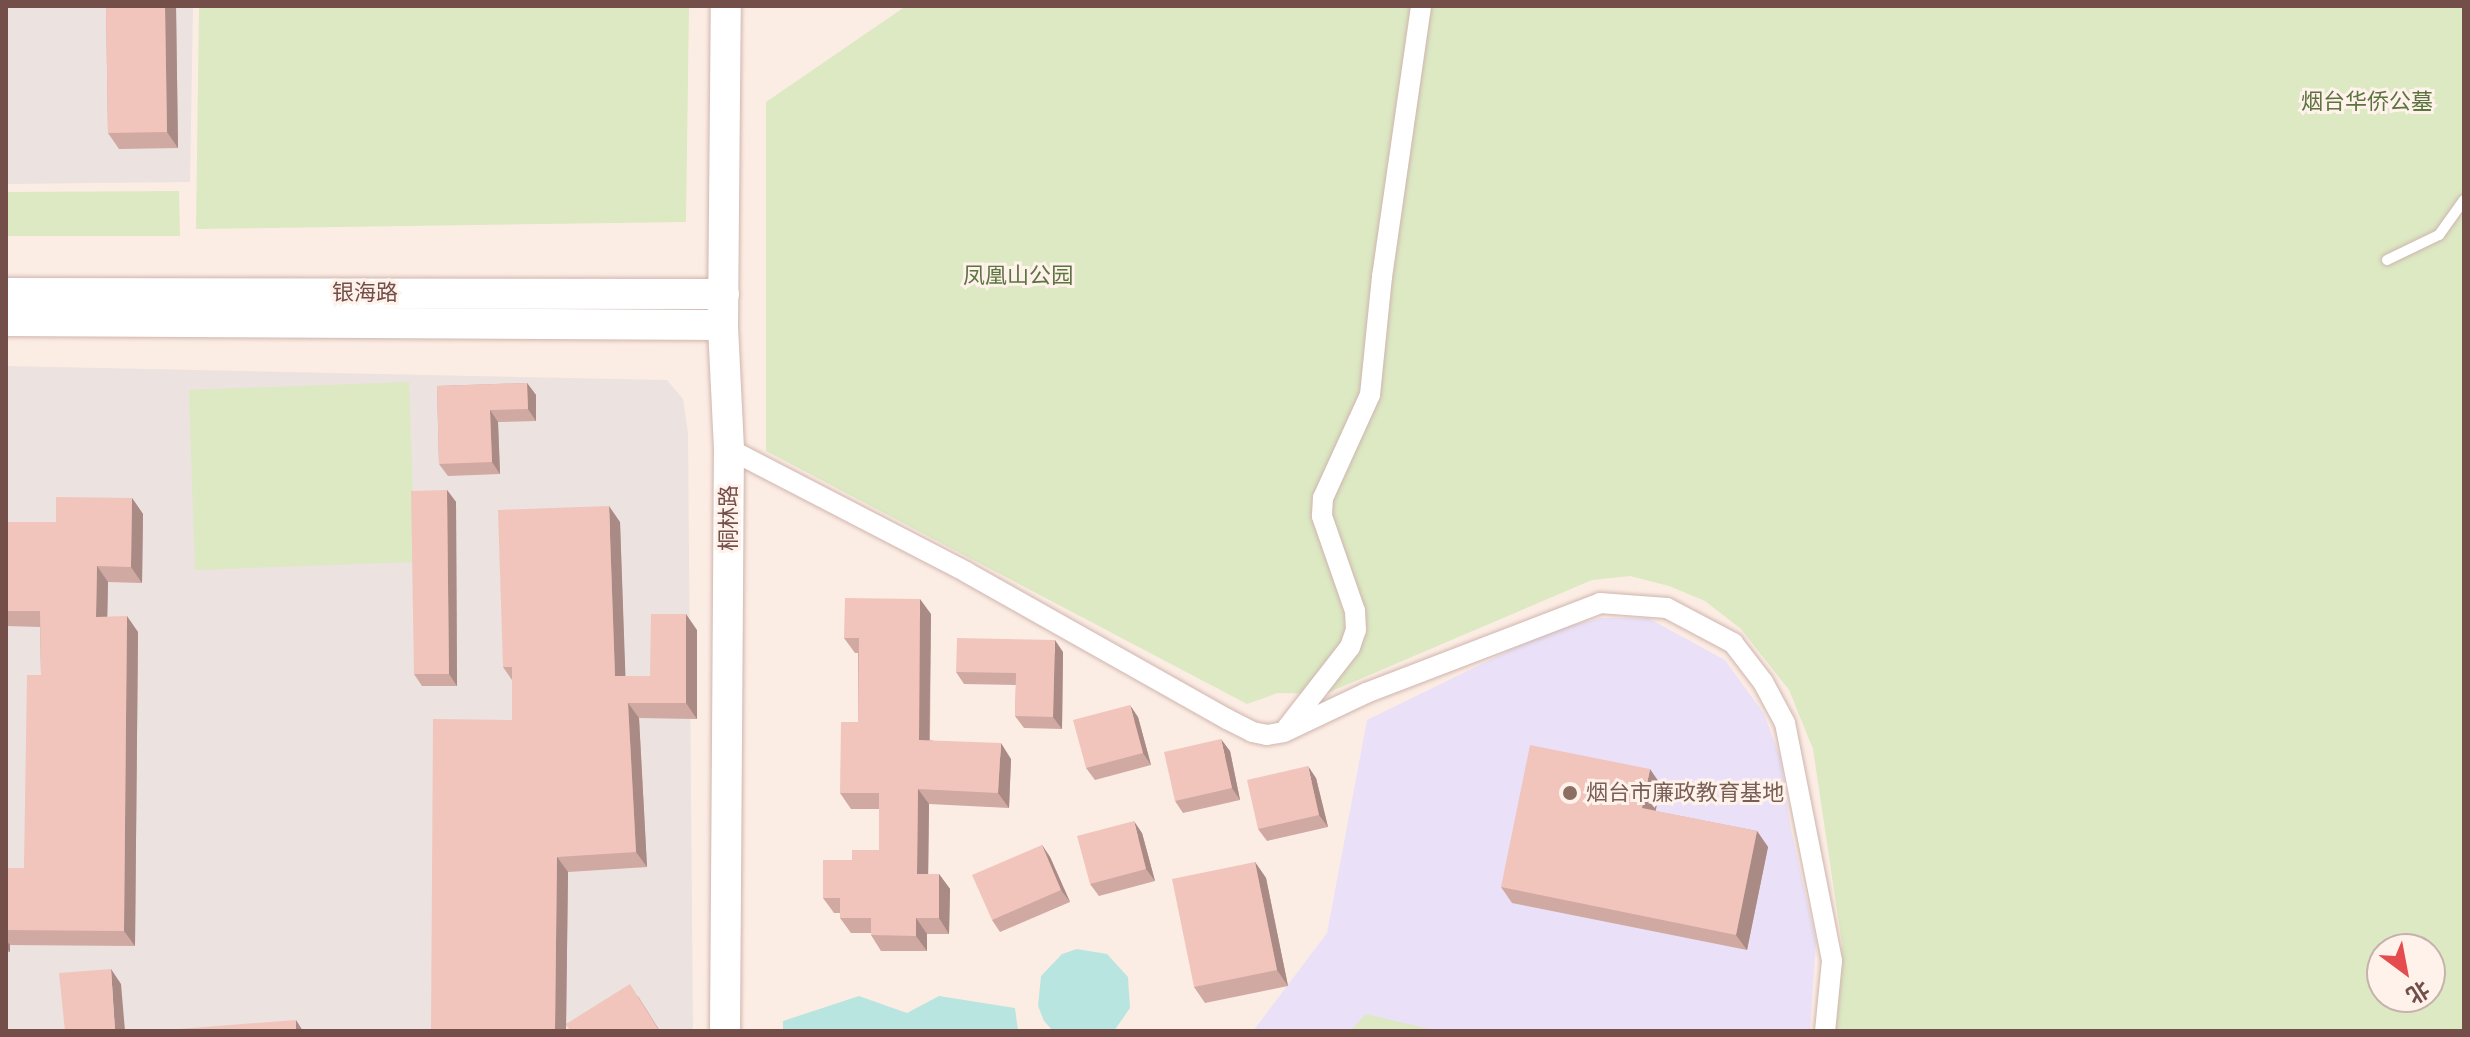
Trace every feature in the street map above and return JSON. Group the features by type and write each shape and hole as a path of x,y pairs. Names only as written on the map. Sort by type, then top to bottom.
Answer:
{"main road":[{"name":"桐林路","path":"725,1031 729,449 723,325 726,6"},
{"name":"银海路","path":"6,293 724,294"},
{"name":"银海路","path":"6,321 723,325"}],"street":[{"path":"1284,732 1350,647 1356,630 1355,611 1329,542 1322,507 1370,395 1382,277 1421,6"},
{"path":"729,449 966,572 1252,732 1267,735 1284,732 1366,693 1600,603 1667,608 1733,643 1763,682 1785,723 1832,961 1825,1031"}],"lane":[{"path":"2387,260 2439,235 2464,200"}],"shaded area":[{"path":"6,6 193,6 190,182 6,184"},
{"path":"6,366 667,380 683,399 688,433 693,1031 6,1031"},
{"name":"烟台市廉政教育基地","path":"1601,618 1648,618 1725,660 1764,714 1781,760 1790,825 1816,941 1810,1031 1253,1031 1327,933 1367,720 1549,631"}],"green space":[{"path":"199,6 689,6 686,222 196,229"},
{"path":"906,6 2464,6 2464,1031 1836,1031 1842,944 1813,749 1789,690 1741,629 1705,601 1669,586 1630,576 1592,580 1325,694 1278,693 1247,704 766,451 766,102"},
{"path":"179,191 180,236 6,236 6,192"},
{"path":"409,382 415,562 195,570 189,390"},
{"path":"1366,1014 1438,1031 1350,1031"}],"water":[{"path":"1077,949 1107,954 1128,977 1130,1008 1114,1031 1053,1031 1044,1021 1038,1006 1041,976 1062,954"},
{"path":"859,996 907,1013 939,996 1015,1008 1018,1031 783,1031 783,1021"}],"building":[{"path":"106,6 165,6 167,132 108,133"},
{"path":"527,383 528,409 490,410 492,462 439,464 437,386"},
{"path":"447,490 449,674 414,674 411,491"},
{"path":"56,497 132,498 131,567 97,566 96,617 127,616 124,931 6,930 6,868 24,868 27,675 41,675 40,611 6,611 6,522 56,522"},
{"path":"609,506 615,676 650,676 651,614 686,614 686,703 628,703 636,852 557,857 555,1031 431,1031 433,719 512,720 512,667 503,667 498,510"},
{"path":"845,598 920,599 919,740 1001,743 998,793 918,789 917,874 939,874 939,918 916,918 916,936 871,935 871,918 840,918 840,898 823,898 823,860 852,860 852,850 879,850 879,793 840,793 841,722 858,722 859,638 844,638"},
{"path":"957,638 1055,640 1053,717 1015,716 1016,673 956,672"},
{"path":"1130,705 1143,753 1086,768 1073,720"},
{"path":"1221,739 1232,788 1175,801 1164,752"},
{"path":"1530,745 1650,769 1642,808 1757,831 1736,935 1501,887"},
{"path":"1308,766 1319,815 1258,829 1247,780"},
{"path":"1134,821 1146,869 1090,884 1077,836"},
{"path":"1042,845 1061,890 992,920 972,875"},
{"path":"1255,862 1277,970 1194,987 1172,879"},
{"path":"111,969 115,1031 65,1031 59,973"},
{"path":"630,984 658,1029 656,1031 571,1031 566,1024"},
{"path":"296,1020 296,1031 153,1031"}],"place":[{"name":"烟台市廉政教育基地","path":"1570,793"}],"park label":[{"name":"烟台华侨公墓","path":"2367,102"},
{"name":"凤凰山公园","path":"1018,276"}]}
